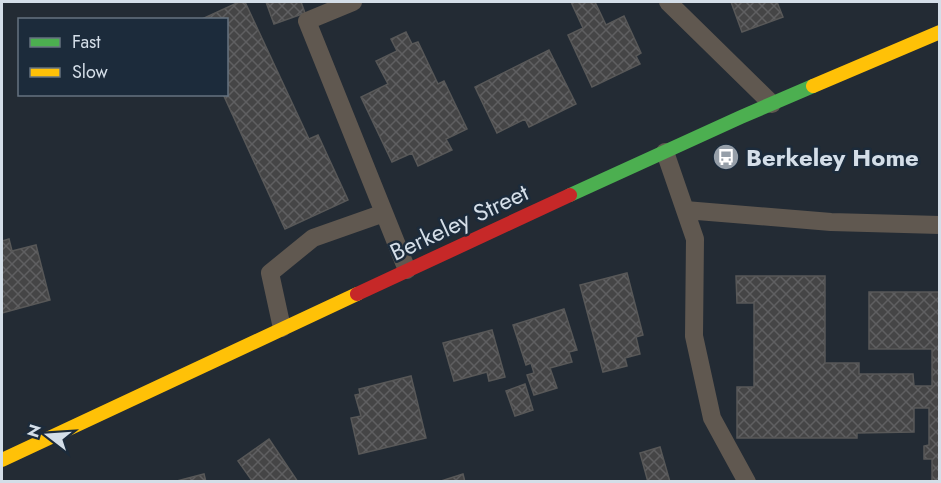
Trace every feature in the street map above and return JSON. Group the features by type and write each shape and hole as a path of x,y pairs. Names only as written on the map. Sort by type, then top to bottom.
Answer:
{"street":[{"name":"Berkeley Street","path":"2,460 665,152 939,32"}],"lane":[{"path":"353,2 307,21 407,270"},
{"path":"668,2 772,104"},
{"path":"665,152 695,239 694,336 712,418 747,482"},
{"path":"685,210 831,222 939,225"},
{"path":"282,328 270,273 313,238 384,213"}],"building":[{"path":"239,2 245,2 309,139 318,135 348,200 285,229 224,96 228,96 228,18 204,18"},
{"path":"266,2 301,2 305,13 274,24"},
{"path":"571,2 595,2 606,25 624,16 641,53 636,56 640,64 592,87 568,35 583,28"},
{"path":"731,2 777,2 783,17 742,32"},
{"path":"406,32 412,44 418,42 438,84 444,81 467,129 446,139 452,150 418,166 412,153 392,162 361,97 388,84 376,61 397,51 391,39"},
{"path":"549,50 576,104 529,127 525,119 497,133 475,87"},
{"path":"9,239 12,251 36,245 50,300 2,313 2,241"},
{"path":"627,273 643,335 636,337 640,354 625,358 627,366 603,372 580,285"},
{"path":"736,276 825,276 825,363 859,363 859,374 913,374 914,386 932,386 932,349 869,349 869,292 940,292 940,482 932,482 932,459 924,459 924,446 929,445 929,408 914,408 914,432 857,433 857,438 737,438 737,387 754,387 754,303 737,303"},
{"path":"564,309 577,350 569,352 572,362 550,368 557,388 534,395 527,375 534,373 531,363 526,365 513,325"},
{"path":"492,330 505,377 489,381 487,372 454,381 443,343"},
{"path":"411,376 426,438 359,454 351,418 361,416 355,395 360,394 359,389"},
{"path":"525,384 533,410 515,416 506,391"},
{"path":"269,439 298,482 253,482 238,461"},
{"path":"660,447 670,482 648,482 640,453"},
{"path":"204,474 206,482 173,482"},
{"path":"463,474 465,482 438,482"}],"traffic: fast":[{"path":"570,195 813,86"}],"traffic: slow":[{"path":"813,86 940,32"},
{"path":"2,460 357,294"}],"traffic: jam":[{"path":"357,294 570,195"}],"place":[{"name":"Berkeley Home","path":"726,157"}]}
